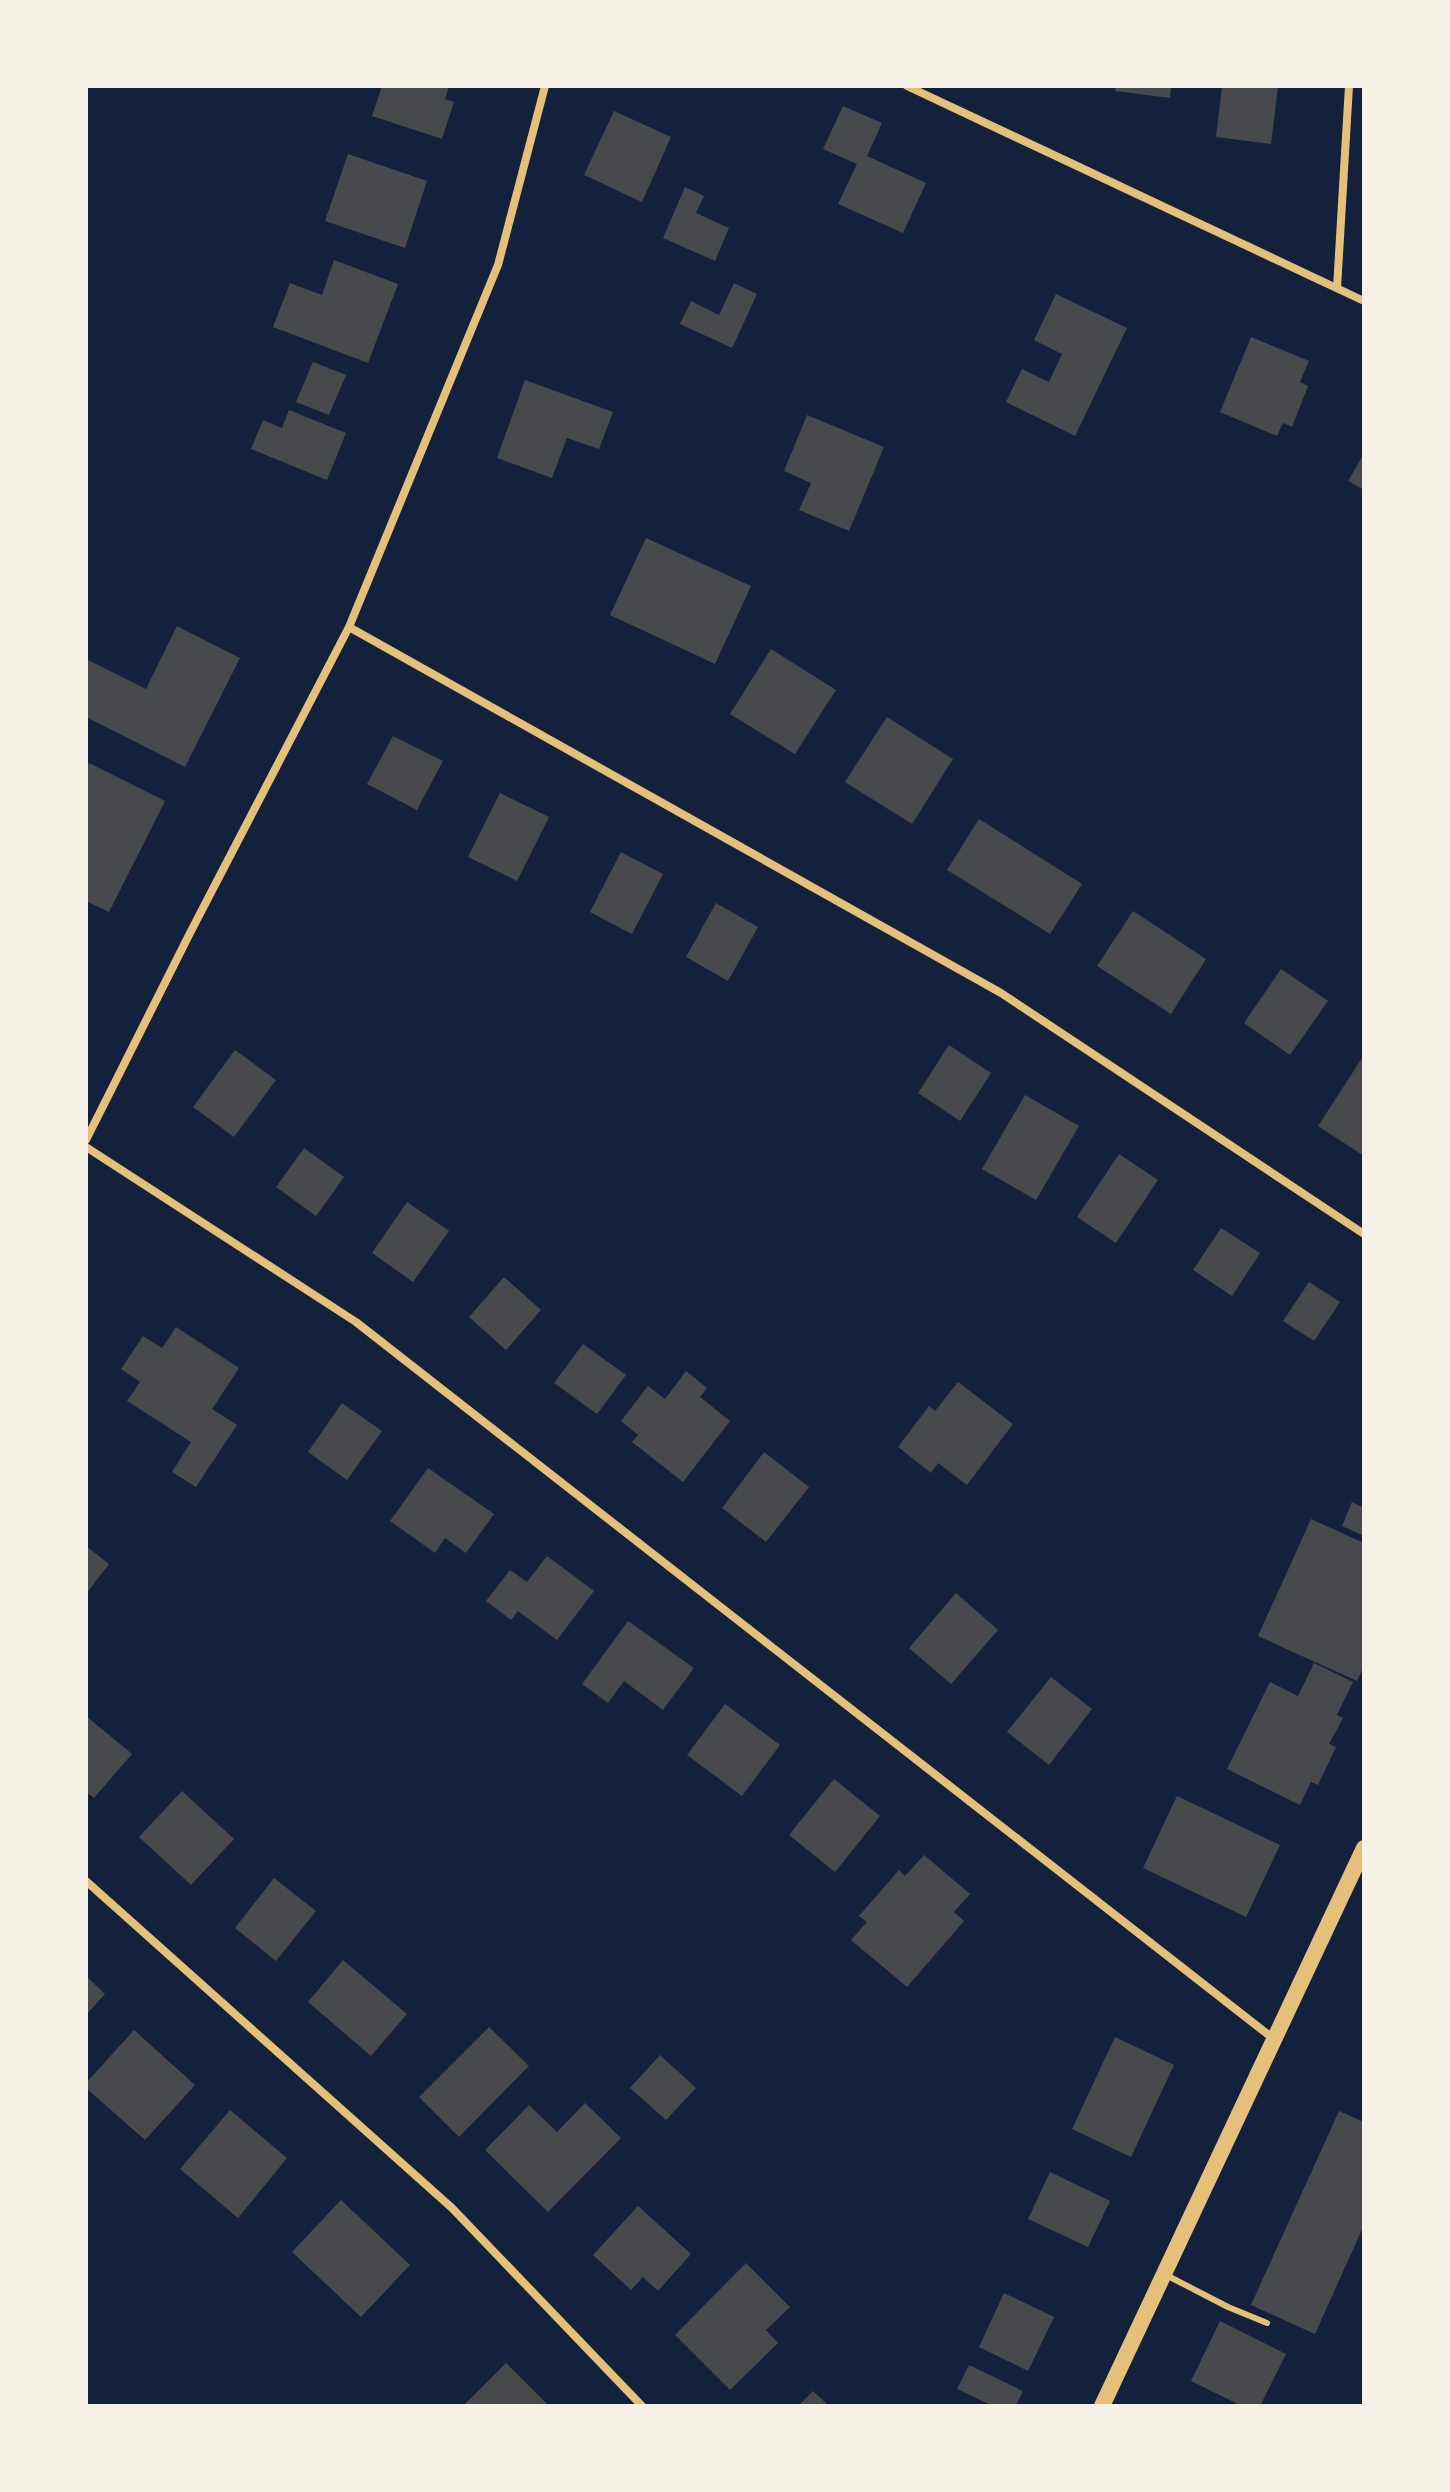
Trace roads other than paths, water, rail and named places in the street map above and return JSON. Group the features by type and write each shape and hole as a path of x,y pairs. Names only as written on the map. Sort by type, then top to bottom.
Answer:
{"main road":[{"path":"1102,2406 1364,1848"}],"street":[{"path":"86,1140 349,627 498,265 545,86"},
{"path":"907,86 1364,301"},
{"path":"1337,288 1349,86"},
{"path":"349,627 1001,993 1364,1234"},
{"path":"86,1147 356,1322 1275,2040"},
{"path":"86,1881 452,2208 642,2406"}],"lane":[{"path":"1163,2273 1228,2307 1267,2323"}]}
